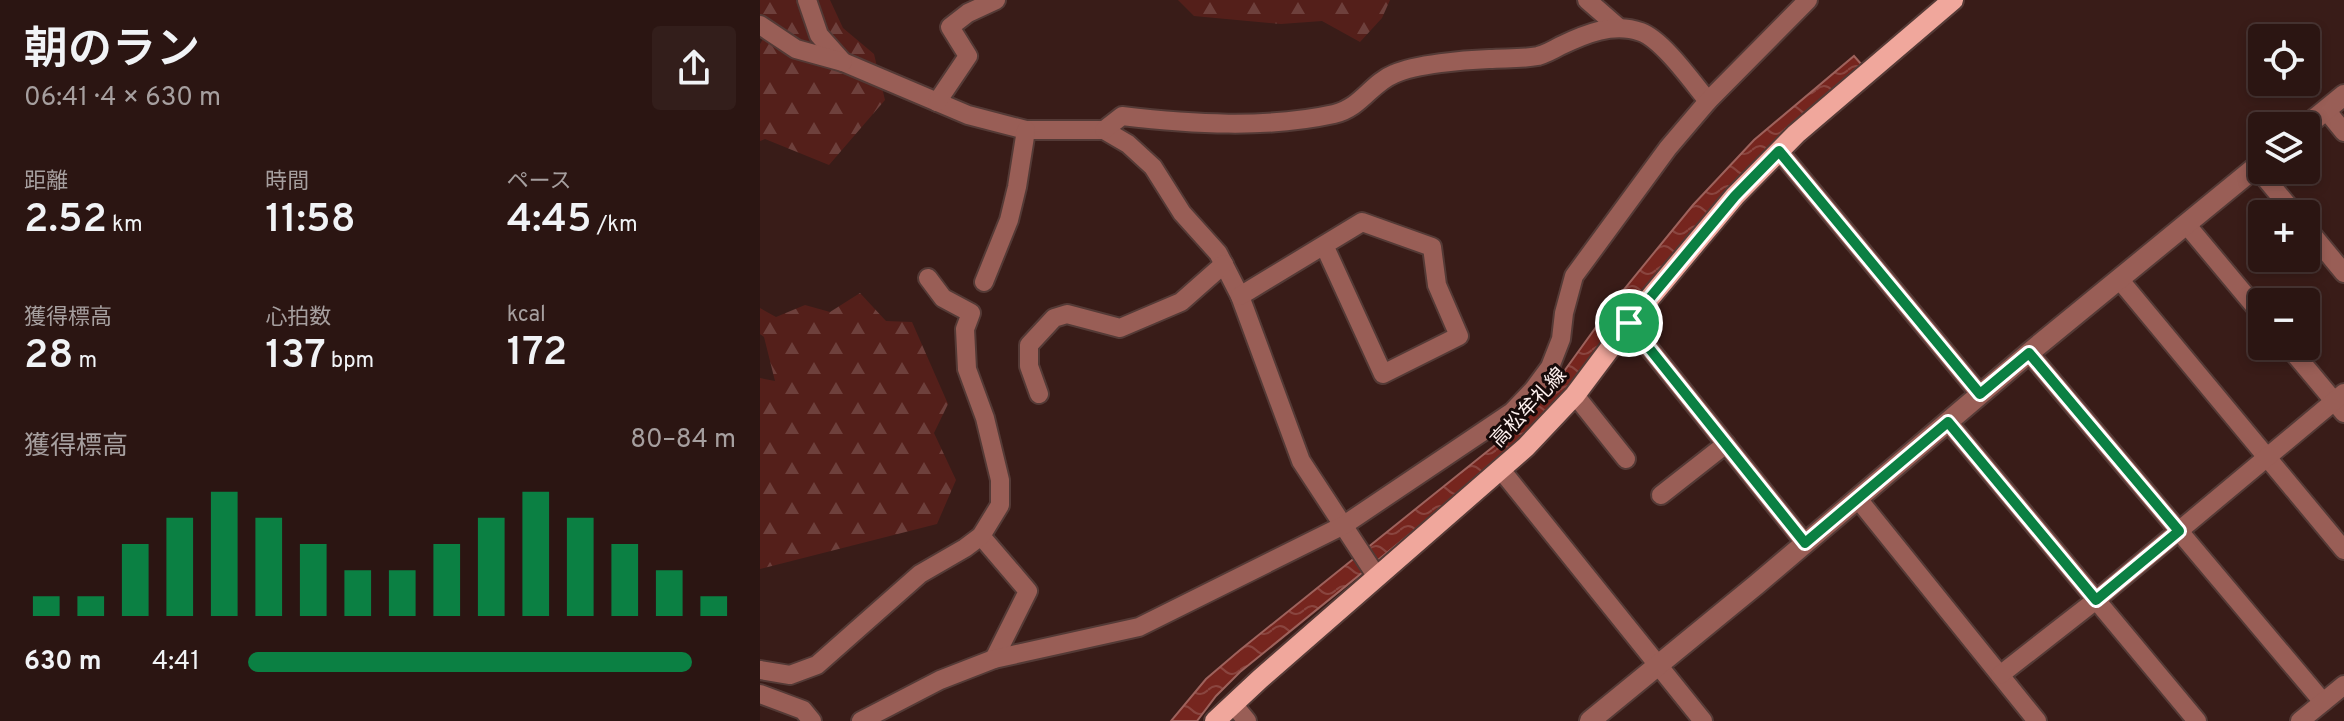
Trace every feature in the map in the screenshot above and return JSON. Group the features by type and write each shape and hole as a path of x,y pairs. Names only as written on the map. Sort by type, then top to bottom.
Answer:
{"main road":[{"name":"高松牟礼線","path":"1215,721 1502,471 1575,395 1629,323 1735,196 1779,151 1953,0"}],"street":[{"path":"807,0 819,35 843,62"},
{"path":"937,102 968,56 950,27 968,13 996,0"},
{"path":"1587,0 1618,27"},
{"path":"861,721 940,680 994,659 1139,627 1344,525 1512,412 1550,367 1561,339 1574,276 1668,148 1708,101 1808,0"},
{"path":"760,25 796,49 843,62 968,115 1026,130 1104,130 1128,144 1153,167 1182,213 1218,253 1240,296 1301,461 1377,577"},
{"path":"1104,130 1122,116 1181,123 1237,124 1336,114 1352,108 1391,74 1417,67 1541,55 1585,34 1618,27 1643,32 1666,51 1708,101"},
{"path":"2320,115 2344,95"},
{"path":"2326,110 2344,132"},
{"path":"984,282 1009,220 1026,130"},
{"path":"1779,151 1980,394"},
{"path":"1590,721 2248,174"},
{"path":"1240,296 1324,245 1362,222 1432,247 1437,285 1459,336 1383,374 1324,245"},
{"path":"2186,224 2248,298"},
{"path":"2320,244 2344,273"},
{"path":"1039,394 1029,366 1029,345 1054,318 1067,314 1120,328 1181,302 1224,264"},
{"path":"760,670 790,675 817,665 920,574 981,536 1000,505 1000,480 985,418 967,369 965,329 971,313 943,298 928,278"},
{"path":"2119,279 2344,550"},
{"path":"1629,323 1805,543"},
{"path":"2029,353 2323,702"},
{"path":"2000,675 2096,600 2266,456 2341,402 2301,360"},
{"path":"1575,395 1626,459"},
{"path":"1948,422 2197,721"},
{"path":"1661,495 1726,444"},
{"path":"1502,471 1703,721"},
{"path":"1858,499 2037,721"},
{"path":"981,536 1028,591 994,659"},
{"path":"2300,721 2344,685"},
{"path":"760,694 803,710 812,721"},
{"path":"1233,704 1247,721"}],"green space":[{"path":"760,0 830,0 843,28 874,54 885,100 829,165 765,139 760,141 760,44 773,22 760,14"},
{"path":"1178,0 1390,0 1382,18 1360,42 1322,21 1281,24 1194,16"},
{"path":"860,293 886,321 912,322 948,404 934,433 956,480 937,524 760,569 760,378 775,381 764,337 760,334 760,308 776,317 805,305 830,312"}],"water":[{"path":"1854,56 1862,65 1567,391 1495,465 1240,672 1197,721 1171,721 1206,679 1240,650 1504,438 1557,381 1617,298 1693,205 1754,140"}],"route":[{"path":"1779,151 1980,394 2029,353 2179,531 2096,600 1948,422 1805,543 1629,323 1735,196 1779,151"}]}
